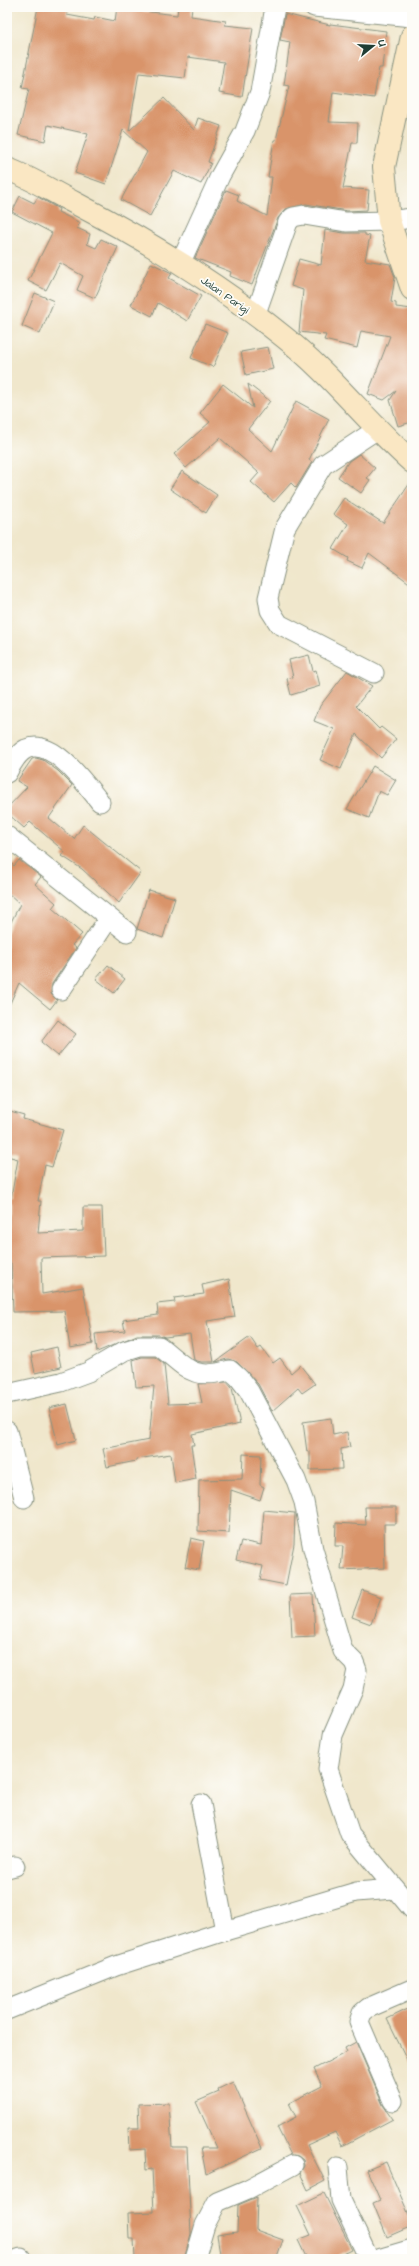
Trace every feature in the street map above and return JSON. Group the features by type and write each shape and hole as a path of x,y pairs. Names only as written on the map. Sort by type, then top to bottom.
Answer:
{"street":[{"path":"180,264 220,176 245,131 260,92 275,7"},
{"path":"314,7 412,17"},
{"path":"412,36 384,167 389,221 412,289"},
{"name":"Jalan Parigi","path":"7,169 123,229 180,264 255,316 284,337 324,373 376,430 412,462"},
{"path":"255,316 288,222 293,217 304,215 346,222 389,221 412,218"},
{"path":"374,673 279,624 270,610 268,598 285,528 323,465 376,430"},
{"path":"7,773 23,751 33,747 39,747 59,756 72,768 100,802"},
{"path":"7,836 127,932"},
{"path":"61,990 109,918"},
{"path":"7,1394 61,1382 88,1372 124,1351 140,1346 159,1346 187,1369 196,1374 210,1375 230,1370 249,1391 299,1487 304,1502 313,1549 343,1651 354,1662 357,1670 353,1689 333,1735 328,1769 350,1834 412,1909"},
{"path":"7,1431 24,1498"},
{"path":"201,1804 225,1931"},
{"path":"7,2010 116,1966 225,1931 356,1892 394,1889"},
{"path":"393,2101 359,2022 362,2013 368,2008 412,1990"},
{"path":"195,2259 205,2225 217,2202 248,2189 292,2165"},
{"path":"338,2167 341,2200 369,2259"},
{"path":"378,2259 412,2249"}],"building":[{"path":"38,7 68,7 67,15 94,20 95,17 115,21 117,7 143,7 142,11 177,15 178,7 192,7 191,16 226,21 225,25 253,28 242,97 219,93 224,62 188,57 185,78 139,73 129,131 164,98 194,130 198,118 221,126 208,162 211,163 201,184 174,171 150,216 121,200 147,152 123,130 106,184 75,173 88,134 48,125 45,141 18,135 29,89 22,88"},
{"path":"285,14 330,25 386,31 382,68 379,68 374,98 333,92 329,122 358,123 357,143 352,143 343,188 369,190 367,210 347,211 306,204 286,209 278,218 252,285 230,276 231,272 195,258 226,190 239,195 237,201 267,216 272,177 268,177 274,140 276,140 289,86 284,85 290,42 280,40"},
{"path":"20,196 34,203 38,197 59,209 58,212 80,223 77,228 90,234 87,244 96,248 101,239 118,247 95,298 77,290 83,276 60,263 46,290 28,281 52,233 12,212"},
{"path":"325,230 344,233 365,233 365,235 370,236 365,260 390,264 395,277 391,302 396,303 396,307 412,309 412,422 398,426 390,400 396,391 384,400 368,394 390,336 361,331 357,348 324,340 326,335 299,332 303,290 291,286 299,259 321,265"},
{"path":"151,263 172,273 169,278 201,296 187,321 158,303 152,316 131,305"},
{"path":"35,293 54,301 40,334 22,326"},
{"path":"205,324 228,333 213,367 191,358"},
{"path":"268,347 273,369 246,375 241,352"},
{"path":"223,384 253,408 248,384 270,401 248,429 272,451 296,401 329,419 309,460 312,462 296,488 291,483 274,502 251,482 259,473 220,438 186,468 174,454 210,422 200,413"},
{"path":"359,454 375,468 367,478 370,480 361,493 338,477 349,461"},
{"path":"182,471 217,495 206,513 170,489"},
{"path":"412,480 412,585 369,553 362,568 347,561 348,558 333,549 348,524 333,514 344,498 383,523"},
{"path":"309,655 313,671 316,670 320,686 291,695 287,679 293,677 289,660"},
{"path":"347,671 372,686 356,706 379,729 381,727 396,739 381,758 356,734 341,769 320,760 334,729 314,721 320,706"},
{"path":"36,758 43,760 58,771 72,785 49,818 74,839 83,825 141,872 119,903 82,869 62,856 65,852 30,822 24,828 7,813 7,808 27,787 17,781 32,759"},
{"path":"373,766 396,780 387,795 379,791 369,818 347,809"},
{"path":"7,860 14,866 19,860 41,877 35,884 56,903 52,908 82,934 72,945 76,948 52,984 51,994 57,1000 50,1009 19,983 7,1010 7,930 20,904 7,892"},
{"path":"149,890 175,898 163,938 137,929"},
{"path":"108,965 125,979 114,993 96,979"},
{"path":"58,1020 76,1034 58,1056 41,1042"},
{"path":"7,1110 24,1115 23,1119 63,1130 52,1167 45,1165 38,1201 41,1201 38,1233 83,1231 83,1207 102,1207 104,1256 41,1258 42,1294 83,1287 93,1344 70,1348 64,1311 13,1312 11,1263 8,1262 9,1198 11,1198 18,1159 7,1156"},
{"path":"229,1279 235,1317 207,1321 214,1362 201,1362 194,1360 190,1334 165,1337 159,1335 137,1335 97,1352 95,1334 125,1331 123,1320 158,1315 157,1304 175,1302 174,1298 204,1294 202,1285"},
{"path":"250,1337 258,1349 261,1347 273,1363 280,1358 291,1373 300,1365 315,1384 302,1393 298,1388 272,1411 258,1384 237,1362 228,1359 215,1362"},
{"path":"57,1347 61,1367 35,1373 31,1353"},
{"path":"142,1357 155,1357 164,1364 168,1404 202,1403 198,1384 227,1382 232,1388 240,1424 192,1434 194,1445 191,1445 196,1479 175,1483 171,1454 136,1459 136,1461 107,1467 103,1449 149,1440 154,1386 136,1387 133,1360"},
{"path":"67,1404 76,1440 58,1445 49,1408"},
{"path":"331,1418 333,1435 347,1432 350,1447 341,1449 342,1469 310,1470 310,1451 307,1452 303,1422"},
{"path":"243,1454 261,1455 260,1485 264,1487 260,1500 231,1490 229,1533 198,1531 199,1480 242,1479"},
{"path":"365,1507 396,1507 396,1524 384,1524 385,1568 341,1570 343,1546 335,1546 336,1523 366,1525"},
{"path":"264,1510 295,1513 294,1544 286,1585 260,1580 263,1566 236,1560 241,1541 261,1545"},
{"path":"191,1538 204,1541 199,1570 185,1567"},
{"path":"362,1590 381,1597 371,1624 352,1617"},
{"path":"313,1594 315,1636 292,1637 290,1595"},
{"path":"412,2007 412,2070 387,2019"},
{"path":"356,2042 383,2105 393,2119 342,2146 335,2132 307,2145 325,2181 308,2190 300,2173 304,2166 303,2160 298,2156 291,2155 277,2127 296,2117 289,2103 322,2086 314,2069 347,2052 345,2048"},
{"path":"233,2082 262,2148 206,2174 201,2148 217,2148 196,2102 219,2092 218,2089"},
{"path":"169,2103 172,2147 187,2147 191,2234 185,2256 157,2257 158,2259 135,2259 134,2239 129,2239 128,2213 154,2212 152,2169 146,2170 145,2149 129,2150 128,2128 139,2128 138,2104"},
{"path":"386,2162 412,2222 412,2226 387,2237 373,2203 380,2200 367,2170"},
{"path":"324,2193 352,2250 333,2259 307,2259 298,2240 311,2235 297,2206"},
{"path":"257,2197 256,2230 283,2240 276,2259 221,2259 217,2235 237,2232 238,2205"}]}
